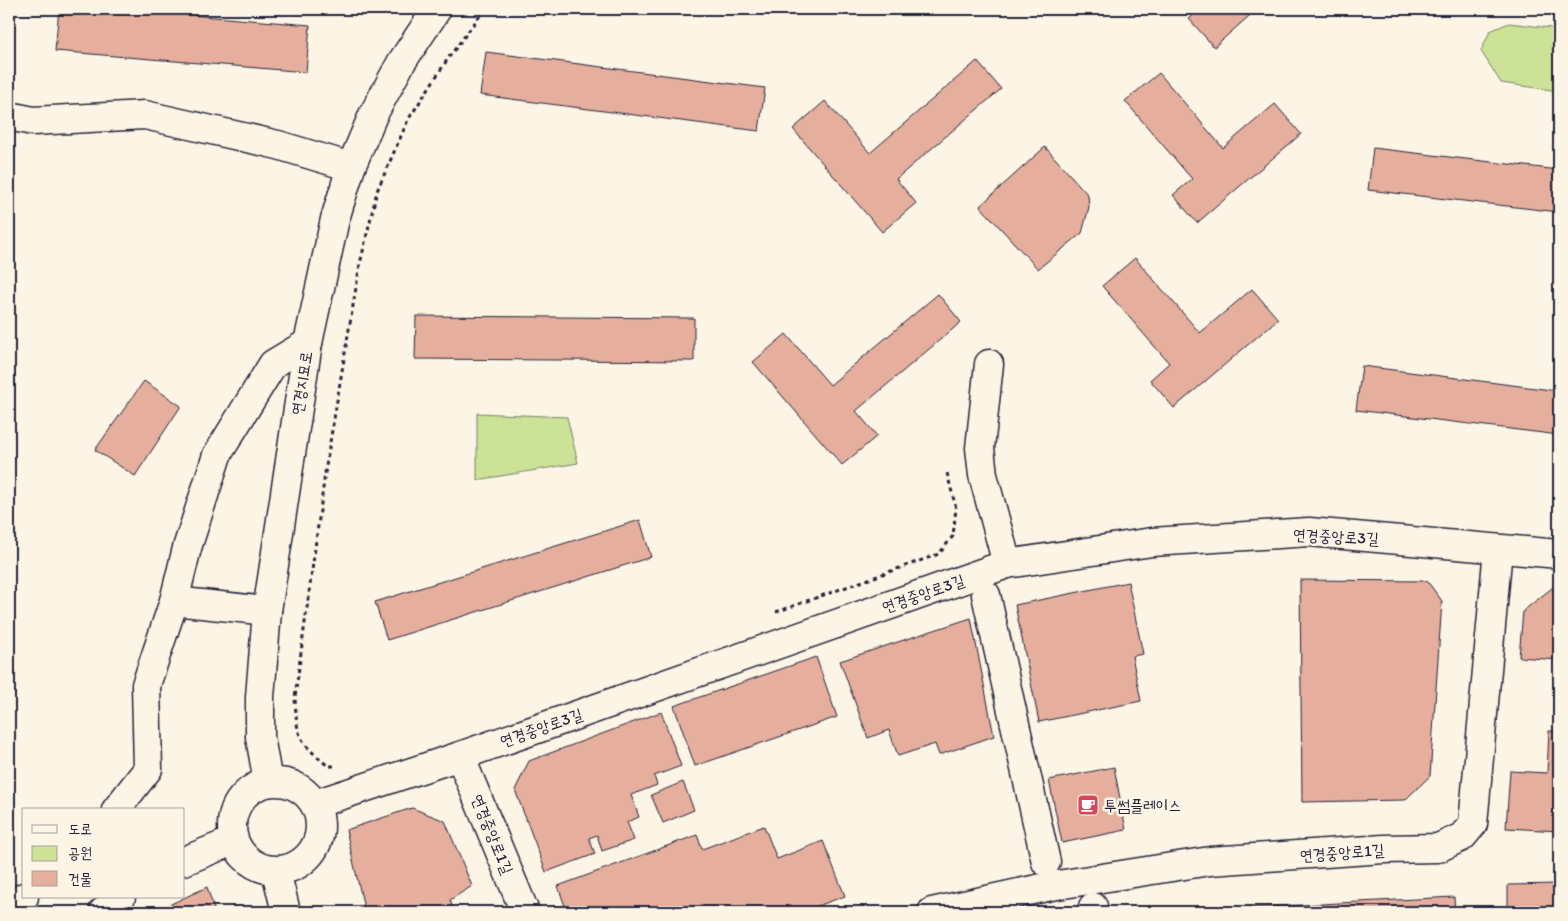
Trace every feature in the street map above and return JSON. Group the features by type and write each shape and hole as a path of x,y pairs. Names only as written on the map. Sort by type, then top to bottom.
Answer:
{"street":[{"name":"연경지묘로","path":"268,782 260,737 260,697 267,611 308,343 335,219 351,167 373,115 401,63 437,9"},
{"path":"9,116 33,121 145,115 278,144 351,167"},
{"path":"118,808 148,769 146,685 174,601 187,548 217,455 273,364 308,343"},
{"path":"990,364 980,448 983,475 1007,564"},
{"name":"연경중앙로3길","path":"315,804 460,756 1007,564 1152,542 1309,532 1559,554"},
{"name":"연경중앙로1길","path":"932,912 1051,886 1210,862 1384,849 1438,848 1462,837 1473,824 1498,549"},
{"path":"986,595 1046,862"},
{"path":"174,601 267,611"},
{"name":"연경중앙로1길","path":"460,756 525,912"},
{"path":"268,782 282,782 295,786 306,793 315,804 319,816 320,830 314,848 301,863 289,869 276,871 262,869 240,853 233,841 231,825 234,810 241,798 253,788 268,782"},
{"path":"185,861 233,841"},
{"path":"276,871 286,912"},
{"path":"14,912 23,898"},
{"path":"103,912 120,898"}],"path":[{"path":"338,766 328,766 312,753 297,733 295,697 326,466 360,264 377,191 408,120 449,57 485,9"},
{"path":"772,614 939,554 953,536 956,508 947,474"}],"green space":[{"path":"1509,23 1559,29 1559,91 1501,83 1481,51 1490,31"},
{"path":"477,413 567,417 578,463 477,480"}],"building":[{"path":"59,9 118,9 310,25 306,72 55,51"},
{"path":"1201,9 1257,9 1214,47 1189,19"},
{"path":"486,52 765,88 759,131 480,95"},
{"path":"977,61 1001,89 896,179 916,203 882,232 793,129 825,101 870,153"},
{"path":"1159,73 1223,148 1275,104 1301,134 1197,223 1173,195 1192,179 1125,101"},
{"path":"1045,147 1088,195 1089,207 1082,233 1038,269 980,206"},
{"path":"1373,148 1559,170 1559,212 1368,190"},
{"path":"1135,258 1200,333 1252,289 1278,319 1174,408 1150,380 1169,363 1102,286"},
{"path":"938,294 961,322 856,411 877,436 842,465 753,362 786,334 830,385"},
{"path":"416,316 694,318 694,361 415,359"},
{"path":"1362,366 1559,391 1559,435 1356,410"},
{"path":"144,381 181,406 135,476 95,450"},
{"path":"640,520 651,557 387,640 375,602"},
{"path":"1300,580 1427,581 1442,601 1430,776 1405,800 1302,802"},
{"path":"1128,582 1143,654 1132,656 1141,701 1039,722 1015,605"},
{"path":"1552,588 1559,589 1559,660 1519,657 1523,611"},
{"path":"971,618 994,736 939,755 935,744 898,756 889,730 868,738 840,661"},
{"path":"816,657 837,717 695,766 674,706"},
{"path":"661,712 681,766 654,776 657,785 631,795 639,817 627,822 634,840 602,851 597,835 589,838 595,854 546,872 515,790 529,761"},
{"path":"1549,731 1559,731 1559,831 1506,828 1510,771 1547,773"},
{"name":"투썸플레이스","path":"1114,767 1126,830 1062,843 1049,780"},
{"path":"683,782 694,810 663,823 651,795"},
{"path":"412,808 445,821 472,886 450,900 454,912 365,912 346,830"},
{"path":"764,826 777,859 823,841 845,896 801,912 567,912 558,886 697,835 702,849"},
{"path":"1559,884 1559,912 1508,912 1508,885"},
{"path":"207,887 215,912 154,912 185,898"},
{"path":"1454,897 1455,912 1244,912 1244,908"}],"place":[{"name":"투썸플레이스","path":"1088,805"}]}
